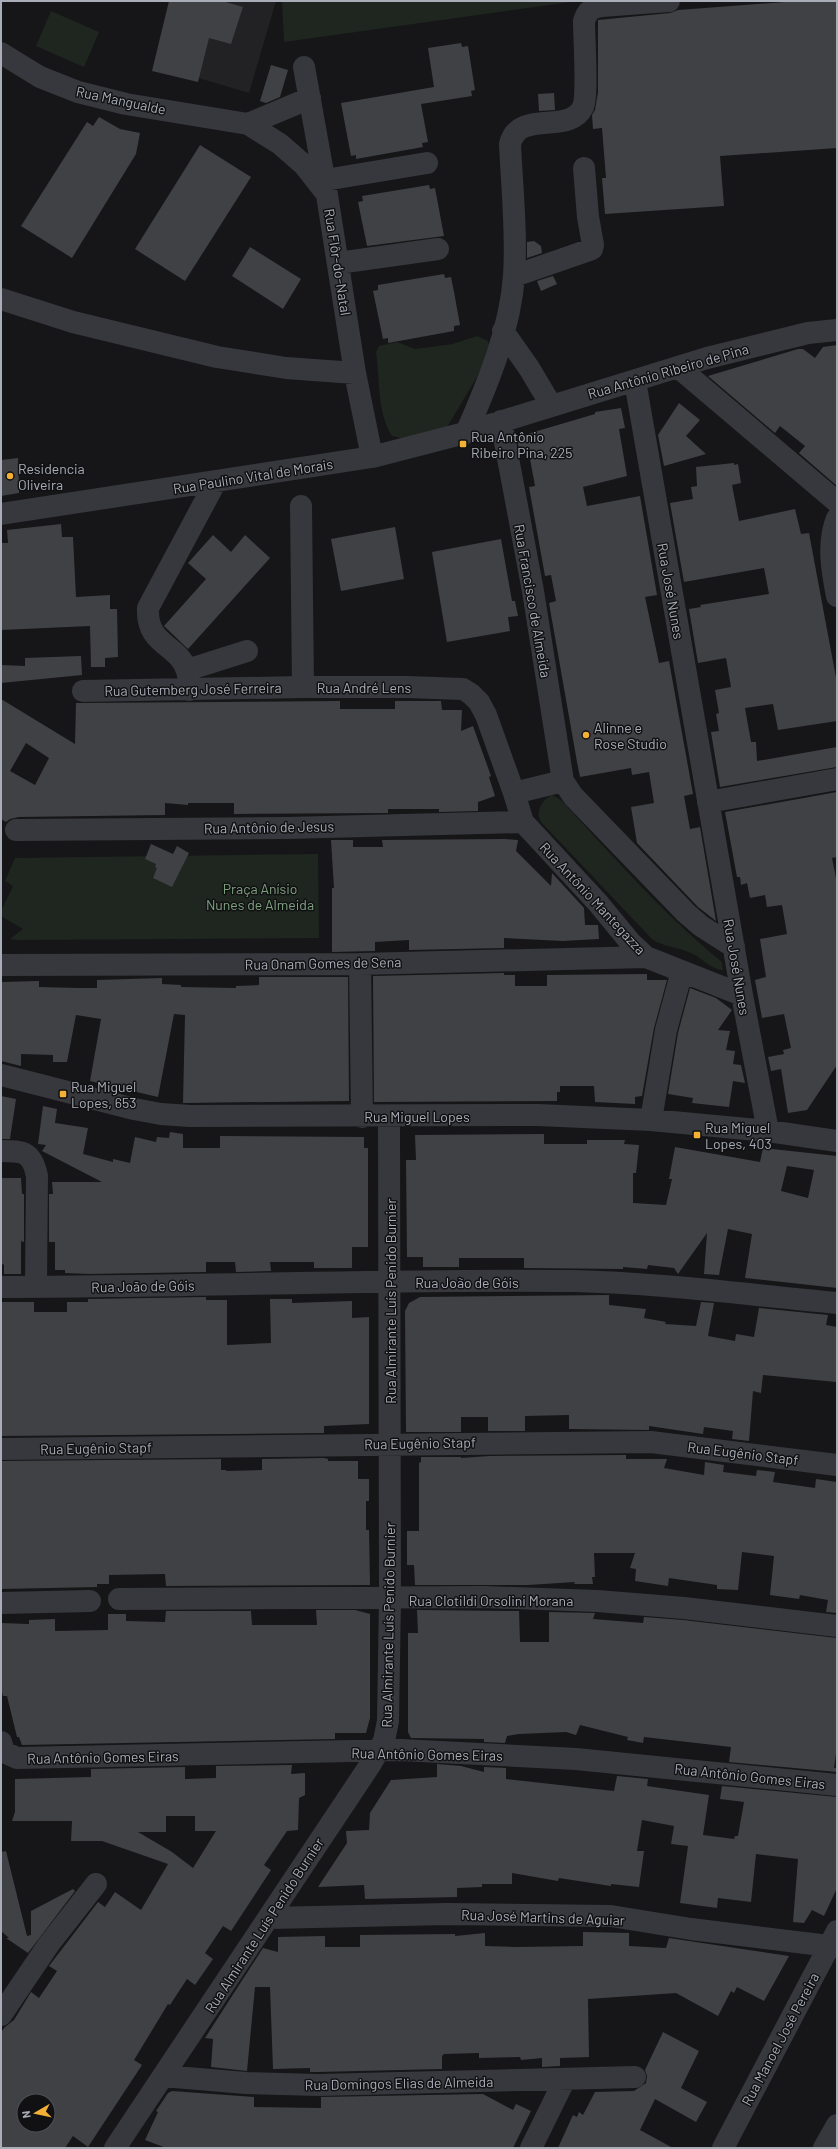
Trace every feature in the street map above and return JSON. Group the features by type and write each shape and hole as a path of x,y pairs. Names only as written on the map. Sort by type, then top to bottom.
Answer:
{"street":[{"path":"466,433 485,390 507,321 514,276 510,144 512,135 518,129 526,126 568,119 578,114 584,105 584,21 586,13 593,8 602,6 669,1"},
{"name":"Rua Mangualde","path":"1,53 40,77 78,92 126,104 248,124 280,144 304,165 326,188"},
{"name":"Rua Flôr-do-Natal","path":"304,67 326,188 355,373 372,457"},
{"path":"248,124 310,98"},
{"path":"326,188 427,163"},
{"path":"514,276 592,249 593,245 588,217 584,168"},
{"path":"338,263 438,249"},
{"path":"1,299 73,322 217,357 286,368 355,373"},
{"name":"Rua Antônio Ribeiro de Pina","path":"501,421 678,367 808,333 837,330"},
{"path":"503,331 530,368 551,405"},
{"path":"678,367 837,502"},
{"name":"Rua José Nunes","path":"635,381 742,996 768,1131"},
{"name":"Rua Paulino Vital de Morais","path":"1,514 372,457 466,433 501,421"},
{"name":"Rua Francisco de Almeida","path":"501,421 533,592 563,781 572,796 686,913 701,926 734,948"},
{"path":"216,481 148,608 148,616 151,631 179,659 188,680 247,651"},
{"name":"Rua André Lens","path":"301,506 303,687 407,687 463,689 479,702 486,715 514,793"},
{"path":"837,518 833,529 831,548 837,596"},
{"name":"Rua Gutemberg José Ferreira","path":"82,691 188,680 303,687"},
{"path":"708,802 837,779"},
{"path":"514,793 563,781"},
{"name":"Rua Antônio Mantegazza","path":"514,793 522,822 598,903 630,942 646,957 742,996"},
{"name":"Rua Antônio de Jesus","path":"16,830 295,828 522,822"},
{"name":"Rua Onam Gomes de Sena","path":"1,965 360,964 646,957"},
{"path":"360,964 362,1117"},
{"path":"651,1120 666,1030 682,971"},
{"name":"Rua Miguel Lopes","path":"1,1076 161,1114 362,1117 538,1115 651,1120 768,1131 837,1141"},
{"name":"Rua Almirante Luís Penido Burnier","path":"115,2148 270,1918 379,1751 386,1735 388,1721 390,1599 389,1116"},
{"path":"1,1151 14,1151 26,1154 34,1163 37,1176 36,1287"},
{"name":"Rua João de Góis","path":"1,1287 575,1281 682,1288 837,1303"},
{"name":"Rua Eugênio Stapf","path":"1,1448 651,1442 837,1464"},
{"name":"Rua Clotildi Orsolini Morana","path":"119,1600 390,1599 484,1597 597,1601 684,1608 837,1626"},
{"path":"1,1603 90,1601"},
{"name":"Rua Antônio Gomes Eiras","path":"1,1742 4,1752 17,1758 379,1751 576,1759 837,1784"},
{"path":"1,2015 49,1944 96,1884"},
{"name":"Rua José Martins de Aguiar","path":"270,1918 462,1914 611,1916 691,1929 835,1941"},
{"name":"Rua Manoel José Pereira","path":"723,2148 835,1941"},
{"name":"Rua Domingos Elias de Almeida","path":"163,2076 246,2083 318,2085 635,2077"},
{"path":"531,2148 565,2079"},
{"path":"824,2148 837,2125"}],"shaded area":[{"path":"173,1 276,1 249,93 155,65"}],"green space":[{"path":"282,1 577,1 284,42"},
{"path":"51,11 99,32 84,67 36,46"},
{"path":"477,336 488,341 490,350 477,377 447,427 419,442 392,436 387,427 381,406 376,352 379,346 397,342 415,349 453,344"},
{"path":"552,795 561,800 619,863 679,924 722,962 723,970 715,968 688,952 661,944 652,939 541,822 539,818 540,806 548,797"},
{"name":"Praça Anísio Nunes de Almeida","path":"318,854 319,938 16,940 10,939 23,929 1,916 1,911 13,886 5,881 15,858"}],"building":[{"path":"169,1 222,1 243,7 231,44 209,38 198,82 152,71"},
{"path":"797,1 837,1 837,148 720,156 724,206 605,214 602,178 606,178 602,128 593,129 592,115 595,110 598,92 598,20 670,13 678,10"},
{"path":"461,43 462,47 468,46 475,90 471,91 472,96 421,104 428,142 422,143 423,147 356,159 356,155 351,156 341,103 434,87 428,48"},
{"path":"271,65 288,70 280,97 266,103 260,101"},
{"path":"554,93 555,110 539,111 538,94"},
{"path":"99,117 120,129 140,133 136,154 72,258 21,226 87,122 93,126"},
{"path":"200,145 251,177 185,281 135,249"},
{"path":"429,185 430,189 435,188 444,236 367,246 358,202 363,201 362,196"},
{"path":"534,241 541,246 542,253 527,258 527,242"},
{"path":"250,247 301,279 283,309 232,276"},
{"path":"444,274 445,278 451,277 460,325 454,326 454,331 388,343 388,338 383,339 373,291 378,290 378,285"},
{"path":"553,276 557,284 541,291 537,281"},
{"path":"837,345 837,486 799,453 805,446 780,426 775,433 708,376 798,349 803,349 815,358 823,347"},
{"path":"679,403 700,420 686,436 706,454 664,466 658,435"},
{"path":"621,408 625,428 619,429 627,476 583,487 587,506 640,496 657,595 645,597 659,663 669,661 693,794 684,796 690,829 700,827 716,921 698,907 637,843 631,807 654,803 649,772 632,775 631,768 580,777 549,603 556,601 551,575 545,576 529,487 535,486 528,448 519,450 517,437 595,414 595,412"},
{"name":"Residencia Oliveira","path":"18,458 19,493 1,496 1,460"},
{"path":"734,463 734,465 738,464 741,483 732,485 739,521 795,509 801,534 809,533 837,683 837,721 778,730 773,704 745,708 751,742 756,742 757,761 837,747 837,767 720,787 711,732 719,731 716,714 719,713 715,690 731,687 726,658 698,663 689,609 701,607 700,605 769,594 764,568 684,582 670,503 693,499 691,487 697,486 696,467"},
{"path":"61,524 62,537 73,537 76,597 110,595 110,609 117,609 118,657 105,658 105,667 91,667 90,626 1,630 1,543 8,543 7,530"},
{"path":"395,527 404,579 341,591 331,539"},
{"path":"213,535 231,552 245,535 270,558 188,649 164,626 206,579 188,563"},
{"path":"501,539 512,601 515,601 518,616 508,617 510,631 447,642 432,552"},
{"path":"81,656 82,675 1,683 1,665 25,666 25,658"},
{"path":"1,699 75,744 76,703 340,701 340,709 395,709 395,701 441,701 442,710 462,710 461,731 473,726 491,776 489,777 495,796 478,802 478,811 439,812 439,809 388,809 388,813 234,814 234,803 188,803 188,805 165,803 165,815 19,817 10,819 6,822 1,819","holes":["26,743 49,758 35,785 10,771"]},
{"path":"837,792 837,857 832,858 837,883 837,1065 807,1110 788,1113 781,1069 771,1071 768,1057 784,1054 783,1050 791,1048 784,1014 762,1018 755,980 766,977 760,939 787,934 782,905 767,907 765,895 750,898 747,883 741,885 740,877 737,877 725,812"},
{"path":"331,840 353,840 353,847 383,847 382,840 518,840 516,851 551,886 552,873 584,908 585,925 598,925 599,939 563,941 504,938 504,948 409,950 409,940 375,942 375,951 332,952 332,888 334,888"},
{"path":"151,844 173,854 177,846 189,853 172,887 153,878 157,868 155,867 156,864 145,859"},
{"path":"504,973 504,975 515,975 515,986 547,986 547,975 647,974 647,980 667,980 654,1028 642,1096 635,1097 635,1104 595,1102 594,1086 560,1086 560,1092 557,1092 557,1101 374,1102 373,976"},
{"path":"259,977 348,977 349,1101 183,1103 185,1015 174,1014 158,1097 90,1081 101,1019 76,1015 67,1062 53,1062 53,1055 21,1054 21,1066 1,1061 1,982 39,981 39,987 97,988 97,980 162,978 162,984 181,985 181,987 236,988 236,986 259,985"},
{"path":"690,988 716,998 732,1010 718,1030 730,1031 726,1050 735,1051 733,1064 741,1065 745,1083 733,1081 729,1107 692,1103 693,1098 668,1094 678,1033"},
{"path":"1,1096 16,1099 10,1139 1,1139"},
{"path":"43,1106 57,1109 55,1123 88,1128 83,1154 113,1162 113,1159 130,1163 135,1137 156,1142 157,1137 169,1138 170,1132 183,1134 183,1148 220,1148 220,1136 364,1137 364,1148 368,1148 368,1247 352,1247 352,1268 314,1268 314,1262 270,1262 271,1271 236,1272 235,1262 206,1262 206,1272 89,1274 65,1273 65,1270 55,1270 55,1242 49,1242 49,1194 53,1194 52,1182 102,1182 42,1151 46,1145 38,1144"},
{"path":"544,1134 544,1144 587,1144 587,1140 625,1140 624,1144 639,1145 636,1173 633,1173 633,1203 666,1205 672,1179 669,1179 675,1147 760,1162 763,1148 837,1156 837,1288 745,1278 752,1234 728,1229 719,1275 704,1274 707,1233 678,1274 674,1268 648,1265 647,1269 623,1267 623,1269 524,1268 524,1258 459,1258 459,1267 423,1267 423,1257 407,1257 406,1160 416,1160 415,1135","holes":["787,1166 814,1170 808,1198 781,1191"]},
{"path":"1,1178 21,1178 22,1194 24,1194 24,1242 21,1241 21,1274 4,1274 4,1265 1,1263"},
{"path":"609,1295 609,1305 646,1309 644,1318 666,1322 665,1324 696,1326 701,1302 714,1303 708,1336 735,1341 736,1334 754,1337 759,1308 828,1315 826,1325 837,1327 836,1382 763,1375 761,1393 753,1391 749,1441 732,1439 733,1431 704,1427 703,1434 649,1426 649,1430 569,1429 569,1415 525,1416 525,1431 488,1431 488,1417 461,1417 461,1432 406,1432 405,1311 409,1303 420,1297"},
{"path":"206,1297 206,1300 227,1300 227,1345 271,1343 270,1299 292,1299 292,1303 352,1301 352,1318 369,1317 369,1424 324,1426 324,1433 1,1436 1,1302 34,1302 34,1312 67,1312 67,1302 88,1302 88,1299"},
{"path":"626,1455 626,1459 667,1459 664,1468 704,1475 705,1462 724,1465 723,1472 756,1476 757,1470 775,1472 773,1482 815,1488 816,1479 837,1482 837,1613 826,1612 828,1600 800,1595 799,1599 770,1595 774,1556 742,1552 738,1590 717,1589 717,1585 669,1578 668,1586 635,1581 636,1569 630,1568 635,1553 594,1553 595,1577 592,1577 593,1584 574,1584 575,1582 528,1585 415,1585 414,1565 407,1565 407,1531 419,1531 419,1463 421,1462 421,1457 461,1458 489,1456"},
{"path":"221,1459 221,1470 226,1471 262,1470 262,1459 328,1459 328,1461 358,1461 358,1479 369,1479 369,1501 366,1501 366,1530 369,1530 370,1585 166,1586 165,1574 109,1575 109,1584 97,1584 97,1587 1,1589 1,1461"},
{"path":"316,1610 355,1610 370,1614 370,1718 366,1733 335,1733 335,1739 22,1745 19,1737 17,1737 7,1696 3,1696 1,1688 1,1623 29,1624 29,1620 55,1619 55,1631 108,1630 108,1614 126,1614 126,1621 165,1622 166,1611 251,1611 252,1625 317,1625"},
{"path":"417,1610 519,1611 520,1642 549,1642 549,1612 595,1613 593,1619 643,1623 644,1617 683,1620 837,1638 837,1746 834,1768 837,1768 837,1772 729,1762 731,1747 644,1737 643,1743 627,1740 628,1737 580,1725 576,1735 566,1732 519,1734 507,1736 505,1743 484,1742 484,1739 411,1738 408,1732 408,1633 418,1633"},
{"path":"437,1764 461,1766 484,1772 484,1767 506,1768 506,1779 614,1791 617,1776 648,1779 647,1786 709,1795 703,1835 734,1839 735,1836 738,1836 744,1802 720,1799 722,1786 837,1797 837,1888 824,1916 812,1910 804,1923 793,1922 798,1859 756,1854 751,1902 718,1898 717,1908 680,1903 688,1846 671,1844 674,1826 642,1820 637,1851 644,1851 639,1887 611,1884 611,1886 559,1878 558,1881 512,1873 512,1884 482,1884 482,1887 457,1888 457,1897 365,1899 364,1885 318,1887 347,1843 346,1831 369,1830 370,1813 391,1780 437,1777"},
{"path":"292,1765 291,1774 305,1773 305,1795 299,1798 298,1830 287,1831 264,1865 271,1870 231,1931 223,1926 205,1953 213,1959 195,1985 187,1979 170,2005 168,2004 134,2060 142,2065 88,2147 73,2136 65,2148 1,2148 1,2032 14,2020 31,1992 39,1998 57,1971 49,1966 98,1902 105,1907 115,1892 141,1910 168,1864 102,1841 71,1841 72,1821 12,1821 15,1812 15,1779 91,1777 91,1769 185,1767 185,1779 216,1778 216,1766","holes":["166,1816 195,1816 195,1831 216,1831 193,1868 172,1852 138,1832 166,1832"]},
{"path":"6,1851 27,1936 31,1935 31,1911 73,1889 75,1891 28,1953 6,1938 9,1938 1,1931 1,1852"},
{"path":"583,1932 629,1933 629,1946 666,1948 669,1938 789,1956 764,2001 737,1987 734,1993 731,1991 718,2016 676,1993 588,1999 589,2057 560,2058 560,2066 542,2067 542,2058 521,2060 520,2057 479,2058 479,2053 444,2054 442,2056 442,2069 310,2072 310,2068 273,2069 270,1987 255,1987 247,2071 211,2067 213,2039 205,2038 263,1948 278,1952 278,1937 325,1936 325,1947 360,1947 360,1935 455,1934 455,1936 485,1933 485,1946 583,1946"},
{"path":"663,2032 699,2051 681,2088 707,2102 696,2122 655,2099 640,2130 673,2148 558,2148 573,2115 577,2117 579,2112 583,2115 595,2092 634,2091 646,2083 647,2076 645,2070"},
{"path":"172,2091 254,2097 254,2107 321,2108 321,2097 483,2094 513,2110 516,2104 531,2111 513,2148 166,2148 145,2140 158,2112 156,2111 168,2093"}],"place":[{"name":"Rua Antônio Ribeiro Pina, 225","path":"463,444"},
{"name":"Residencia Oliveira","path":"10,476"},
{"name":"Alinne e Rose Studio","path":"586,735"},
{"name":"Rua Miguel Lopes, 653","path":"63,1094"},
{"name":"Rua Miguel Lopes, 403","path":"697,1135"}]}
